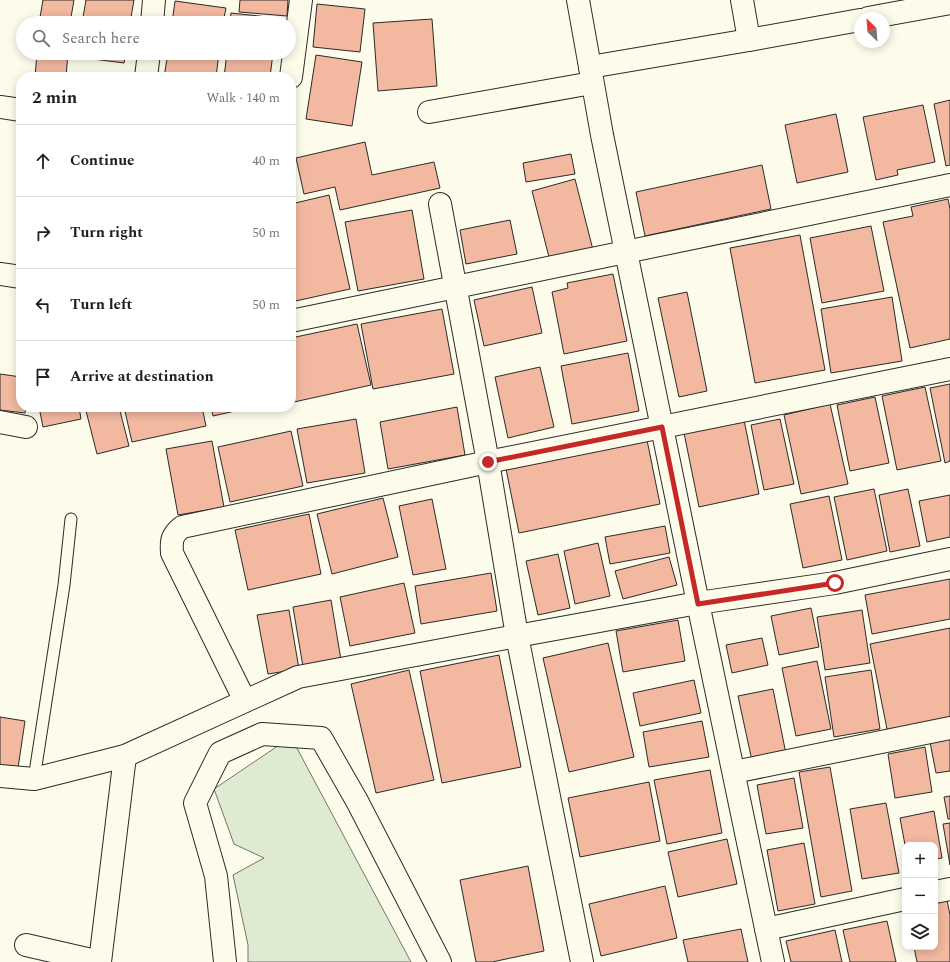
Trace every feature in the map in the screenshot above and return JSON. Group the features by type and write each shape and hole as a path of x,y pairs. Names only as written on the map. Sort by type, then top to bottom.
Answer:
{"street":[{"path":"153,16 154,0"},
{"path":"296,38 301,0"},
{"path":"578,0 591,75 626,251 773,962"},
{"path":"742,0 749,40"},
{"path":"888,12 911,5 950,3"},
{"path":"429,112 749,40 854,21"},
{"path":"146,72 147,60"},
{"path":"292,72 293,60"},
{"path":"0,107 16,109"},
{"path":"296,320 950,185"},
{"path":"440,204 488,462 517,636 582,962"},
{"path":"0,274 16,276"},
{"path":"245,701 172,552 171,541 175,532 182,526 488,462 950,369"},
{"path":"0,422 26,427"},
{"path":"0,776 34,779 126,756 298,677 698,604 835,583 950,560"},
{"path":"734,772 950,728"},
{"path":"225,962 216,876 195,803 220,753 262,734 321,738 357,801 440,962"},
{"path":"26,945 100,962 126,756"},
{"path":"938,891 950,889"},
{"path":"766,929 902,900"}],"lane":[{"path":"34,779 64,585 71,519"}],"green space":[{"path":"291,737 411,962 248,962 248,945 233,875 264,858 234,844 214,789"}],"building":[{"path":"43,0 74,0 71,16 40,16"},
{"path":"86,0 134,0 131,16 83,16"},
{"path":"240,0 288,0 287,16 239,12"},
{"path":"175,1 226,8 224,16 173,16"},
{"path":"317,4 365,9 360,52 313,47"},
{"path":"231,13 259,16 231,16"},
{"path":"432,19 437,86 378,91 373,23"},
{"path":"316,55 362,62 352,126 306,119"},
{"path":"36,60 67,60 66,72 35,72"},
{"path":"100,60 125,60 124,63"},
{"path":"167,60 218,60 217,72 165,72"},
{"path":"226,60 272,60 271,72 225,72"},
{"path":"950,100 950,165 946,166 934,104"},
{"path":"923,105 935,162 897,170 898,175 876,180 863,117"},
{"path":"836,114 848,172 797,183 785,125"},
{"path":"365,142 372,175 434,162 440,188 340,210 335,187 304,194 296,158"},
{"path":"571,154 575,174 526,182 523,163"},
{"path":"762,165 771,209 645,236 636,192"},
{"path":"575,179 593,250 550,261 532,191"},
{"path":"329,195 350,289 296,301 296,203"},
{"path":"948,199 950,209 950,339 910,348 883,222 913,216 911,207"},
{"path":"412,210 424,279 358,291 345,222"},
{"path":"510,220 517,254 466,264 460,230"},
{"path":"871,226 884,291 822,303 810,238"},
{"path":"800,235 825,370 755,383 730,248"},
{"path":"613,274 627,341 564,354 552,292 568,288 567,283"},
{"path":"532,287 542,333 484,346 474,300"},
{"path":"687,292 707,391 679,397 658,298"},
{"path":"892,297 902,361 831,373 821,309"},
{"path":"442,309 454,374 373,389 361,324"},
{"path":"357,324 371,385 296,402 296,337"},
{"path":"628,353 639,411 572,424 561,366"},
{"path":"540,367 554,427 508,438 495,377"},
{"path":"0,374 16,376 16,412 0,410"},
{"path":"950,384 950,461 945,463 930,388"},
{"path":"925,387 941,461 897,470 882,396"},
{"path":"875,397 889,463 850,471 837,405"},
{"path":"830,404 848,484 801,494 784,415"},
{"path":"457,407 465,455 388,469 380,422"},
{"path":"40,412 80,412 81,419 43,427"},
{"path":"86,412 120,412 129,446 97,454"},
{"path":"125,412 203,412 206,426 132,442"},
{"path":"212,412 231,412 213,416"},
{"path":"743,415 759,494 699,507 683,428"},
{"path":"356,419 365,473 307,483 297,429"},
{"path":"780,419 794,484 764,490 751,425"},
{"path":"291,431 303,486 230,502 218,447"},
{"path":"646,435 660,504 519,533 505,464"},
{"path":"212,441 224,507 178,515 166,449"},
{"path":"874,489 887,551 847,560 834,497"},
{"path":"908,489 920,546 890,552 879,495"},
{"path":"950,495 950,537 927,542 919,501"},
{"path":"829,496 842,560 803,568 790,504"},
{"path":"383,498 398,557 332,574 317,514"},
{"path":"432,499 446,569 413,575 399,506"},
{"path":"309,514 321,574 248,590 235,530"},
{"path":"665,526 670,553 610,564 605,537"},
{"path":"598,543 610,596 575,604 564,551"},
{"path":"558,554 570,608 538,615 526,561"},
{"path":"669,557 677,585 623,599 615,571"},
{"path":"491,573 497,611 421,624 415,586"},
{"path":"950,579 950,619 872,634 865,595"},
{"path":"404,583 415,633 350,646 340,597"},
{"path":"331,600 341,660 303,667 293,607"},
{"path":"811,608 819,647 779,655 771,616"},
{"path":"289,610 299,669 268,674 257,615"},
{"path":"862,610 870,663 825,670 817,617"},
{"path":"678,620 685,661 623,672 616,631"},
{"path":"950,628 950,722 888,734 870,644"},
{"path":"762,638 768,665 732,673 726,645"},
{"path":"608,643 634,757 569,772 543,658"},
{"path":"499,655 521,767 442,783 420,671"},
{"path":"817,661 831,729 796,736 782,668"},
{"path":"409,670 434,780 376,793 351,684"},
{"path":"871,670 880,729 834,737 825,677"},
{"path":"694,680 701,713 640,726 633,693"},
{"path":"773,689 786,754 752,761 738,696"},
{"path":"0,717 25,721 18,768 0,765"},
{"path":"702,721 709,757 649,767 643,732"},
{"path":"950,738 950,771 936,773 930,742"},
{"path":"925,747 932,792 895,798 888,754"},
{"path":"830,767 852,891 821,897 799,772"},
{"path":"710,770 722,833 667,844 654,780"},
{"path":"794,778 803,828 766,834 757,785"},
{"path":"649,782 660,841 580,857 568,798"},
{"path":"950,796 950,819 948,819 944,797"},
{"path":"886,803 899,873 862,879 850,809"},
{"path":"934,811 942,858 938,859 938,842 904,842 900,818"},
{"path":"950,823 950,865 943,824"},
{"path":"727,839 737,884 678,897 668,852"},
{"path":"804,843 815,904 778,911 767,850"},
{"path":"528,866 544,951 492,962 476,962 460,880"},
{"path":"665,886 677,938 601,956 589,904"},
{"path":"947,900 950,915 950,962 917,962 915,950 938,950 938,902"},
{"path":"887,921 896,962 850,962 843,930"},
{"path":"741,929 748,962 688,962 683,940"},
{"path":"835,930 842,962 791,962 786,941"}],"route":[{"path":"488,462 662,427 698,604 835,583"}]}
